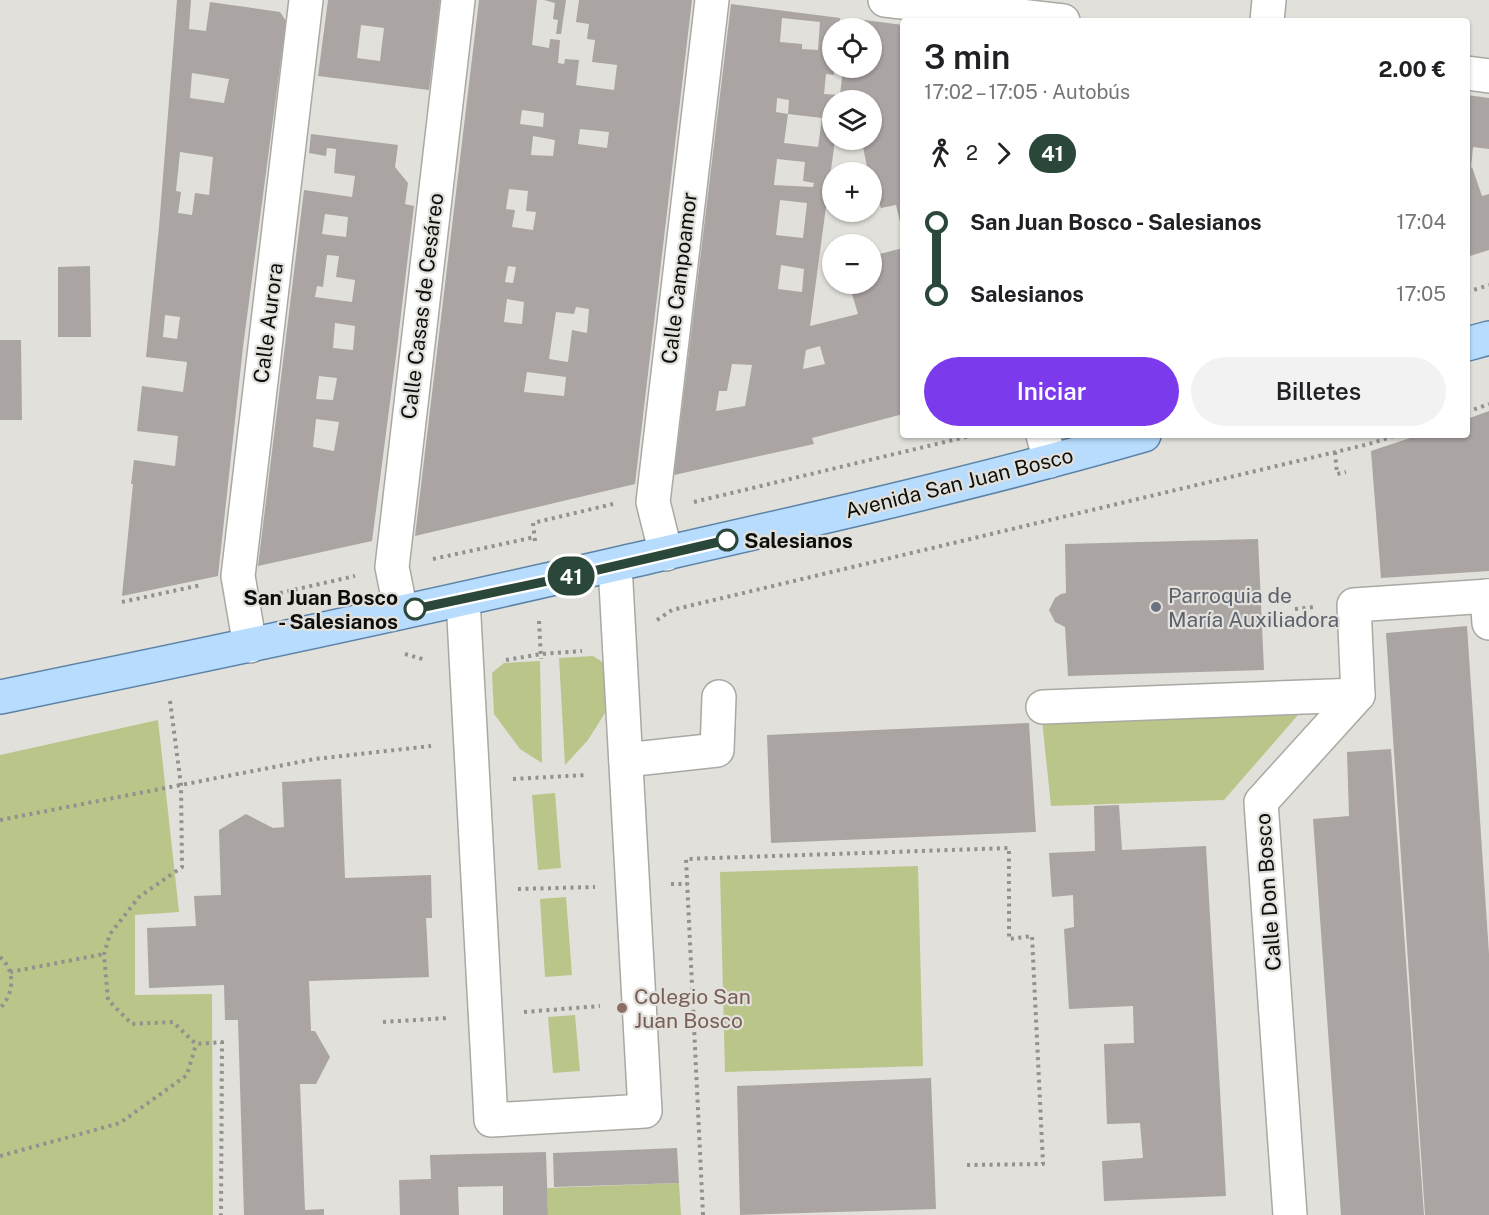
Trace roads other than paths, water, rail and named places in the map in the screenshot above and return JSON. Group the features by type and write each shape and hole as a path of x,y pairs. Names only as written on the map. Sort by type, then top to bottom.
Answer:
{"main road":[{"path":"1470,343 1489,338"},
{"name":"Avenida San Juan Bosco","path":"0,697 250,646 666,554 912,496 1047,448 1122,438"}],"street":[{"name":"Calle Aurora","path":"250,646 238,576 306,0"},
{"name":"Calle Casas de Cesáreo","path":"401,612 392,567 458,0"},
{"name":"Calle Campoamor","path":"666,554 653,502 712,0"},
{"path":"885,0 1040,18"},
{"path":"1267,18 1269,0"},
{"path":"1470,73 1489,76"},
{"path":"463,599 491,1120 645,1111 615,565"},
{"path":"1043,707 1358,695 1354,605 1488,605"},
{"name":"Calle Don Bosco","path":"1290,1215 1261,802 1358,695"},
{"path":"626,766 717,750 719,697"}],"place":[{"name":"Salesianos","path":"727,540"},
{"name":"Parroquia de María Auxiliadora","path":"1156,607"},
{"name":"San Juan Bosco - Salesianos","path":"415,609"},
{"name":"Colegio San Juan Bosco","path":"622,1008"}]}
